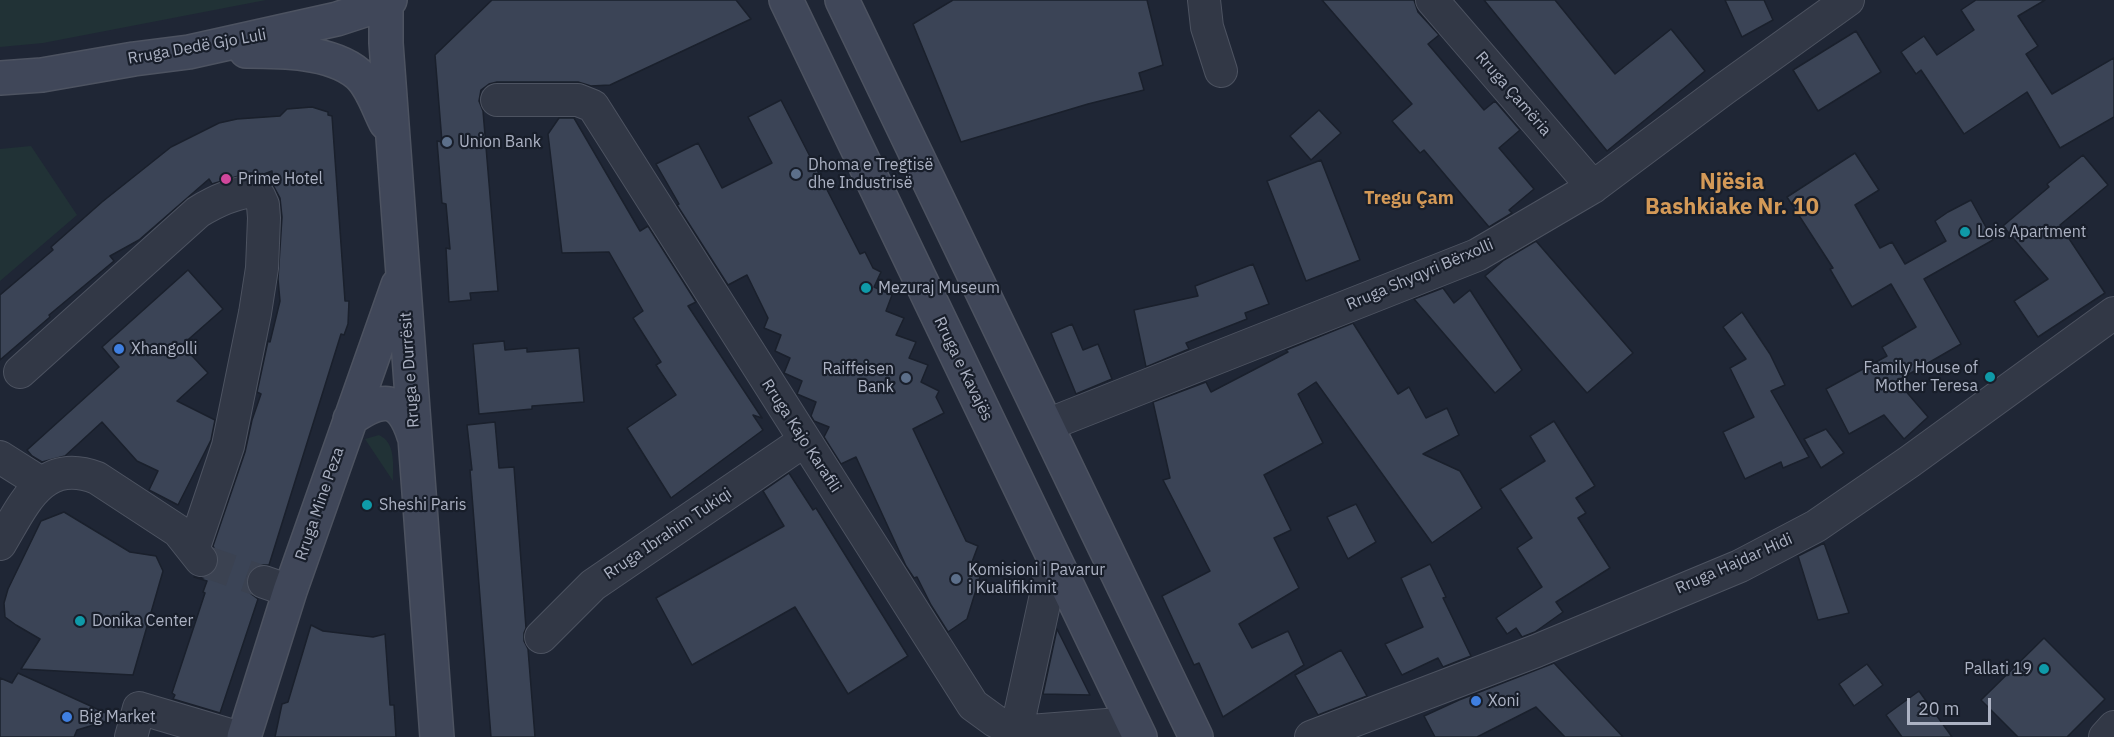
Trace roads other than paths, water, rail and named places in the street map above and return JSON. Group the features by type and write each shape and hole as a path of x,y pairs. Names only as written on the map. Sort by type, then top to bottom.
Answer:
{"main road":[{"name":"Rruga e Kavajës","path":"786,0 1136,730"},
{"path":"842,0 1196,737"},
{"name":"Rruga Dedë Gjo Luli","path":"0,78 42,75 189,52 337,19 388,2"},
{"name":"Rruga e Durrësit","path":"388,2 386,43 437,737"},
{"path":"189,52 288,52 310,54 343,65 358,74 367,84 393,138"},
{"name":"Rruga Mine Peza","path":"244,737 277,586 350,419 402,272"},
{"path":"350,419 367,407 380,403 390,404 400,410 409,420 415,438"},
{"path":"1054,558 1100,535"}],"street":[{"path":"1204,0 1208,27 1221,71"},
{"name":"Rruga Çamëria","path":"1432,0 1593,187"},
{"name":"Rruga Shyqyri Bërxolli","path":"1047,425 1477,255 1593,187 1848,0"},
{"name":"Rruga Kajo Karafili","path":"497,100 578,100 593,106 973,705 1016,735"},
{"path":"0,544 30,495 41,483 54,475 69,472 83,473 97,478 178,531 197,555 228,446 255,313 262,268 264,218 263,205 259,196 253,191 244,192 211,204 198,212 20,372"},
{"name":"Rruga Hajdar Hidi","path":"1311,737 1545,647 1740,566 1816,526 1909,462 2114,313"},
{"name":"Rruga Ibrahim Tukiqi","path":"541,637 593,585 804,441"},
{"path":"0,457 41,483"},
{"path":"1054,558 1016,735 1136,730"},
{"path":"131,737 139,708 237,737"},
{"path":"2105,737 2114,727"}],"tunnel":[{"path":"201,560 264,582"}],"place":[{"name":"Union Bank","path":"447,142"},
{"name":"Dhoma e Tregtisë dhe Industrisë","path":"796,174"},
{"name":"Prime Hotel","path":"226,179"},
{"name":"Lois Apartment","path":"1965,232"},
{"name":"Mezuraj Museum","path":"866,288"},
{"name":"Xhangolli","path":"119,349"},
{"name":"Family House of Mother Teresa","path":"1990,377"},
{"name":"Raiffeisen Bank","path":"906,378"},
{"name":"Sheshi Paris","path":"367,505"},
{"name":"Komisioni i Pavarur i Kualifikimit","path":"956,579"},
{"name":"Donika Center","path":"80,621"},
{"name":"Pallati 19","path":"2044,669"},
{"name":"Xoni","path":"1476,701"},
{"name":"Big Market","path":"67,717"}],"district":[{"name":"Njësia Bashkiake Nr. 10","path":"1732,196"},
{"name":"Tregu Çam","path":"1409,199"}]}
